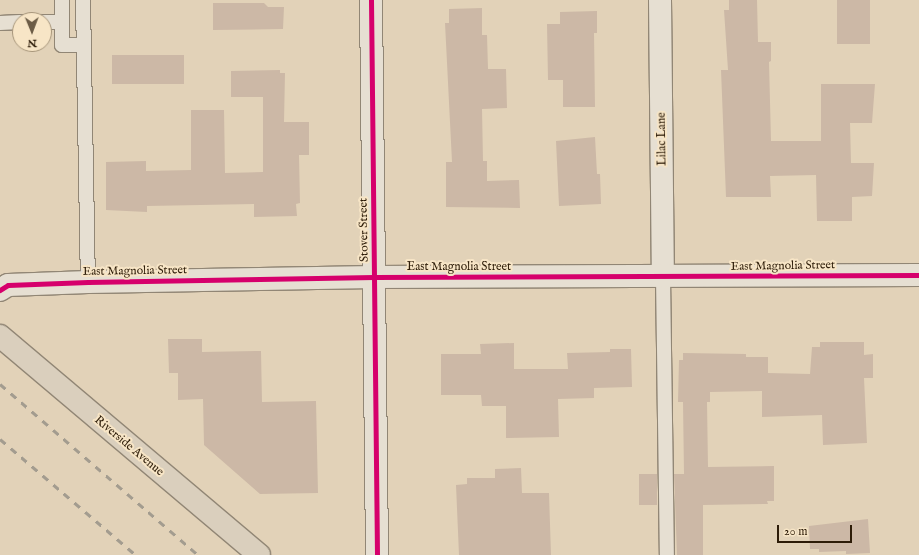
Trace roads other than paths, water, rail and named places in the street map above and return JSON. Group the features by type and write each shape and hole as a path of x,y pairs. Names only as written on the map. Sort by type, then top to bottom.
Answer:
{"highway":[{"name":"Riverside Avenue","path":"0,336 259,555"}],"street":[{"name":"Stover Street","path":"371,0 377,555"},
{"name":"Lilac Lane","path":"660,0 664,277"},
{"name":"East Magnolia Street","path":"0,290 8,286 88,282 374,277 919,275"}],"lane":[{"path":"62,0 62,45 84,45"},
{"path":"83,0 88,282"},
{"path":"0,23 12,22"},
{"path":"52,22 62,22"},
{"path":"664,277 667,555"}],"railway":[{"path":"0,384 198,555"},
{"path":"0,439 136,555"}]}
